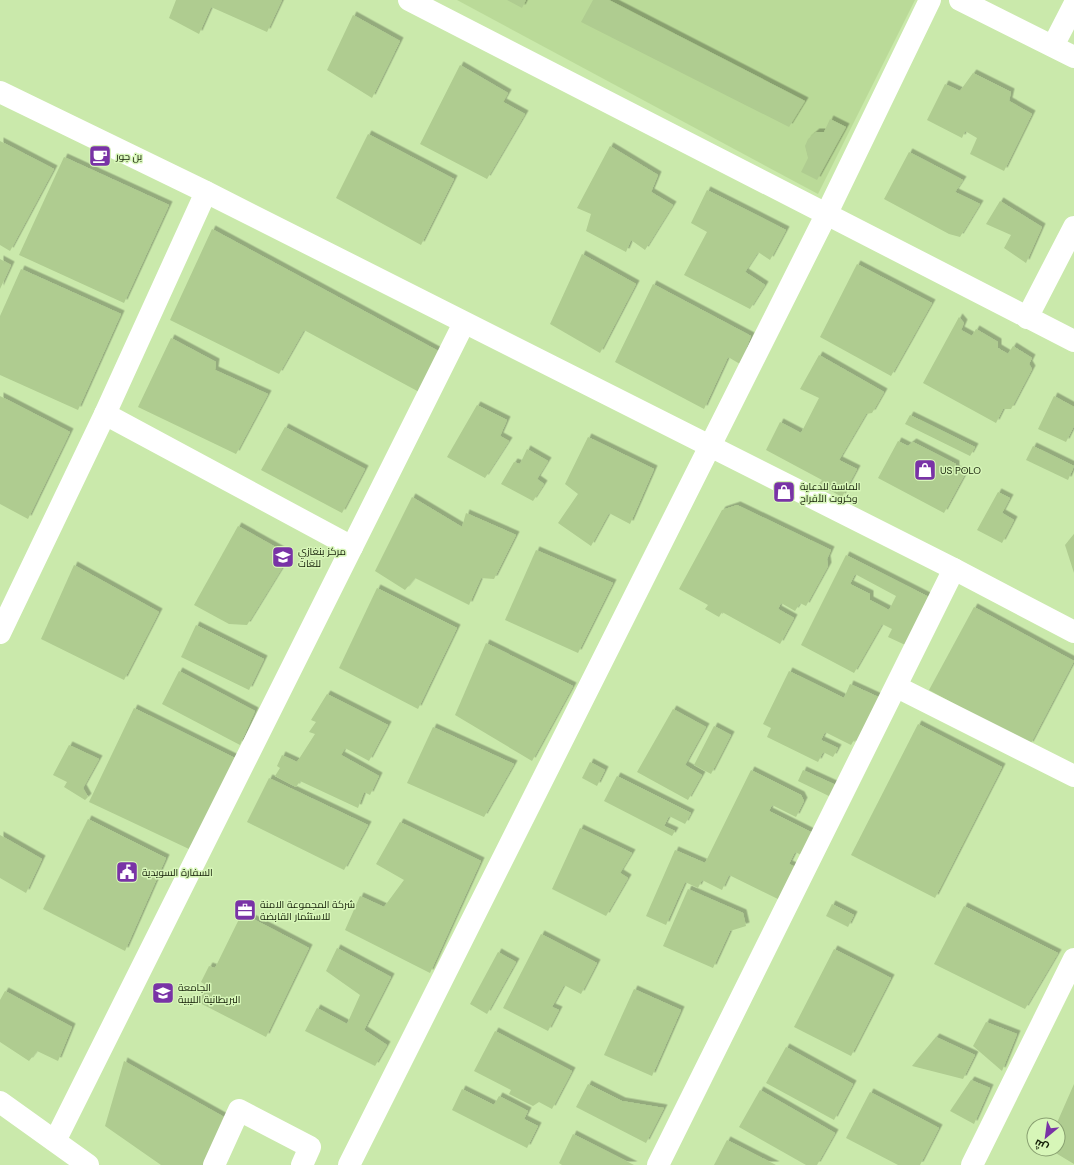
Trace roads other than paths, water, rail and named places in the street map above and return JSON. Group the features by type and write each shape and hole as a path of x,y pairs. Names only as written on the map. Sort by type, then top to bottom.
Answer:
{"street":[{"path":"409,0 1074,341"},
{"path":"349,1165 826,215 930,0"},
{"path":"960,0 1074,57"},
{"path":"1053,46 1074,5"},
{"path":"0,92 206,192 954,569 1074,632"},
{"path":"0,633 105,414 206,192"},
{"path":"1027,318 1074,227"},
{"path":"55,1141 464,323"},
{"path":"105,414 352,547"},
{"path":"658,1165 897,687 954,569"},
{"path":"897,687 1074,776"},
{"path":"972,1165 1074,959"},
{"path":"0,1102 88,1165"},
{"path":"214,1165 239,1110 310,1147 302,1165"}],"place":[{"name":"بن جور","path":"100,156"},
{"name":"US POLO","path":"925,470"},
{"name":"الماسة للدعاية وكروت الأفراح","path":"784,492"},
{"name":"مركز بنغازي للغات","path":"283,557"},
{"name":"السفارة السويدية","path":"127,872"},
{"name":"شركة المجموعة الامنة للاستثمار القابضة","path":"245,910"},
{"name":"الجامعة البريطانية الليبية","path":"163,993"}]}
